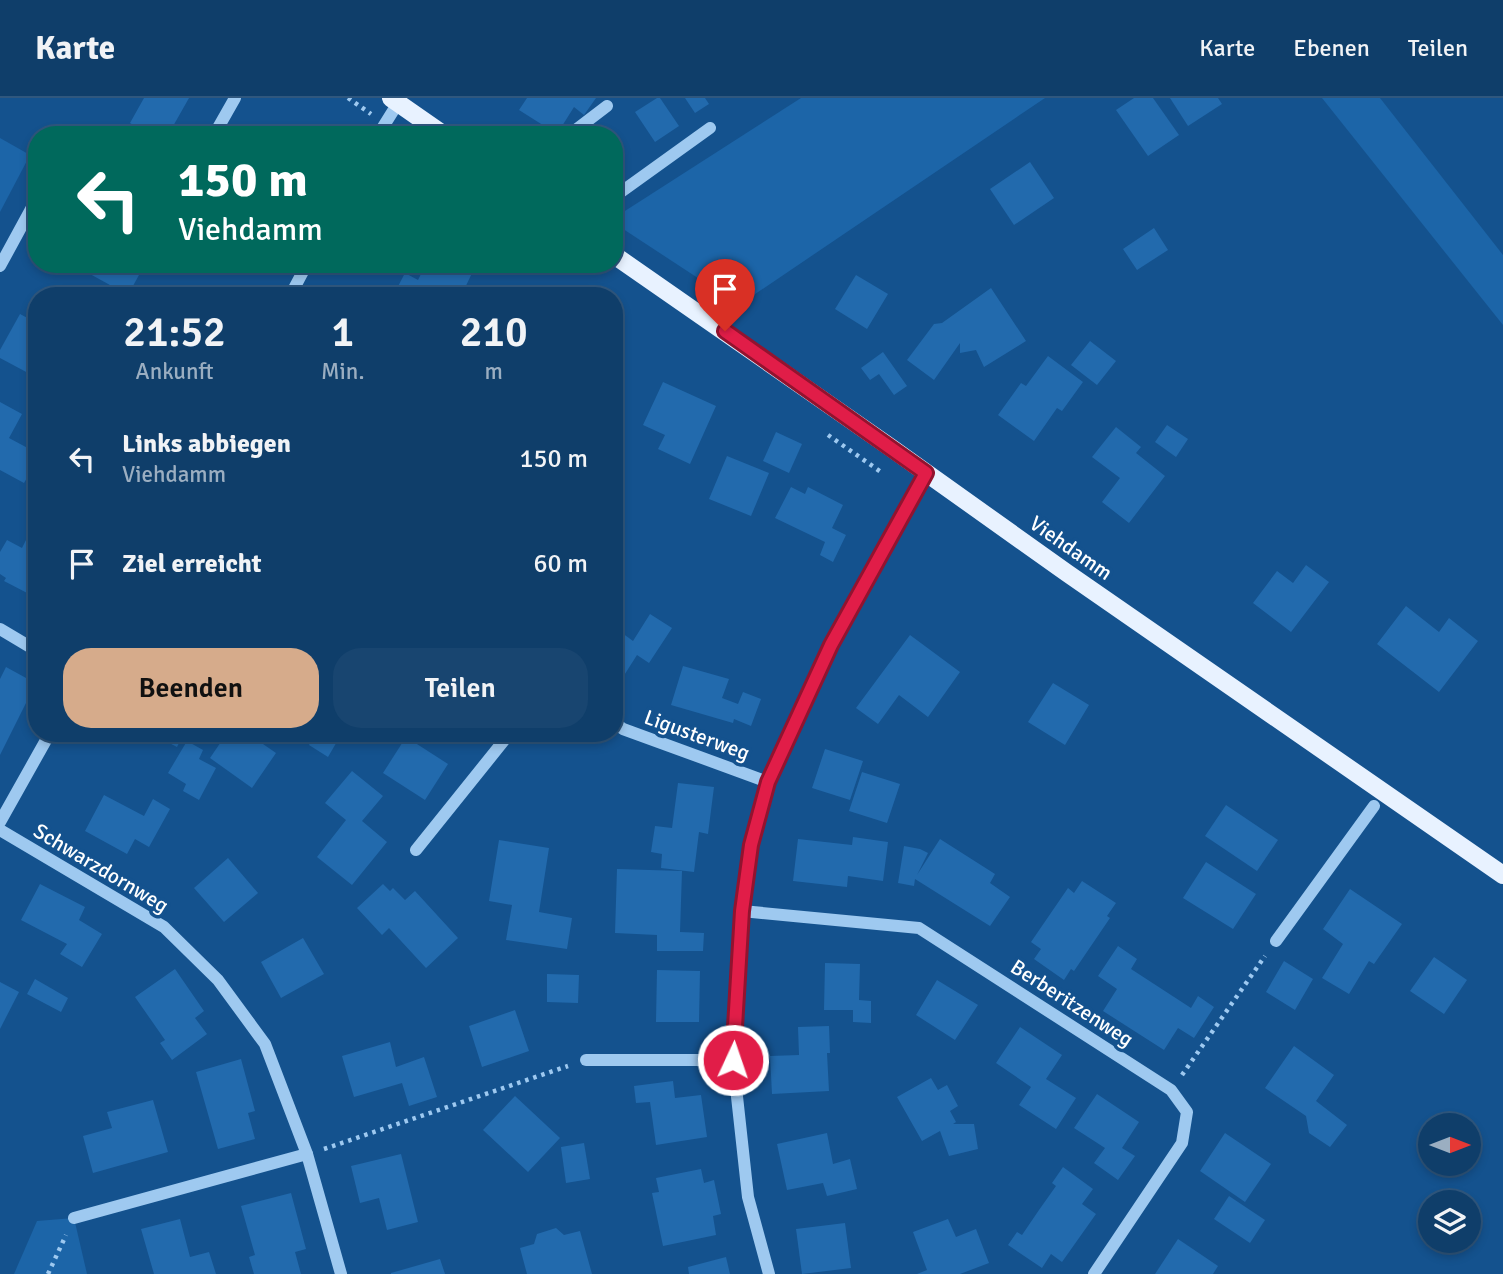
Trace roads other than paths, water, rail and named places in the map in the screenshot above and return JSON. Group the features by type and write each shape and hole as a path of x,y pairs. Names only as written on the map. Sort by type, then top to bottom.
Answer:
{"main road":[{"path":"394,100 431,126"},
{"name":"Viehdamm","path":"623,261 1503,876"}],"street":[{"path":"219,126 235,98"},
{"path":"382,126 394,100"},
{"path":"581,126 607,106"},
{"path":"623,191 710,128"},
{"path":"0,266 28,215"},
{"path":"769,1274 748,1197 733,1060 742,911 751,845 768,782 831,645 926,473"},
{"path":"0,629 28,646"},
{"name":"Ligusterweg","path":"623,729 768,782"},
{"path":"0,822 45,742"},
{"path":"416,850 503,742"},
{"path":"1276,941 1374,807"},
{"name":"Schwarzdornweg","path":"0,830 164,927 218,980 265,1044 307,1154 341,1274"},
{"name":"Berberitzenweg","path":"742,911 919,928 1171,1090 1187,1112 1182,1143 1094,1274"},
{"path":"586,1060 733,1060"},
{"path":"74,1218 307,1154"}]}
